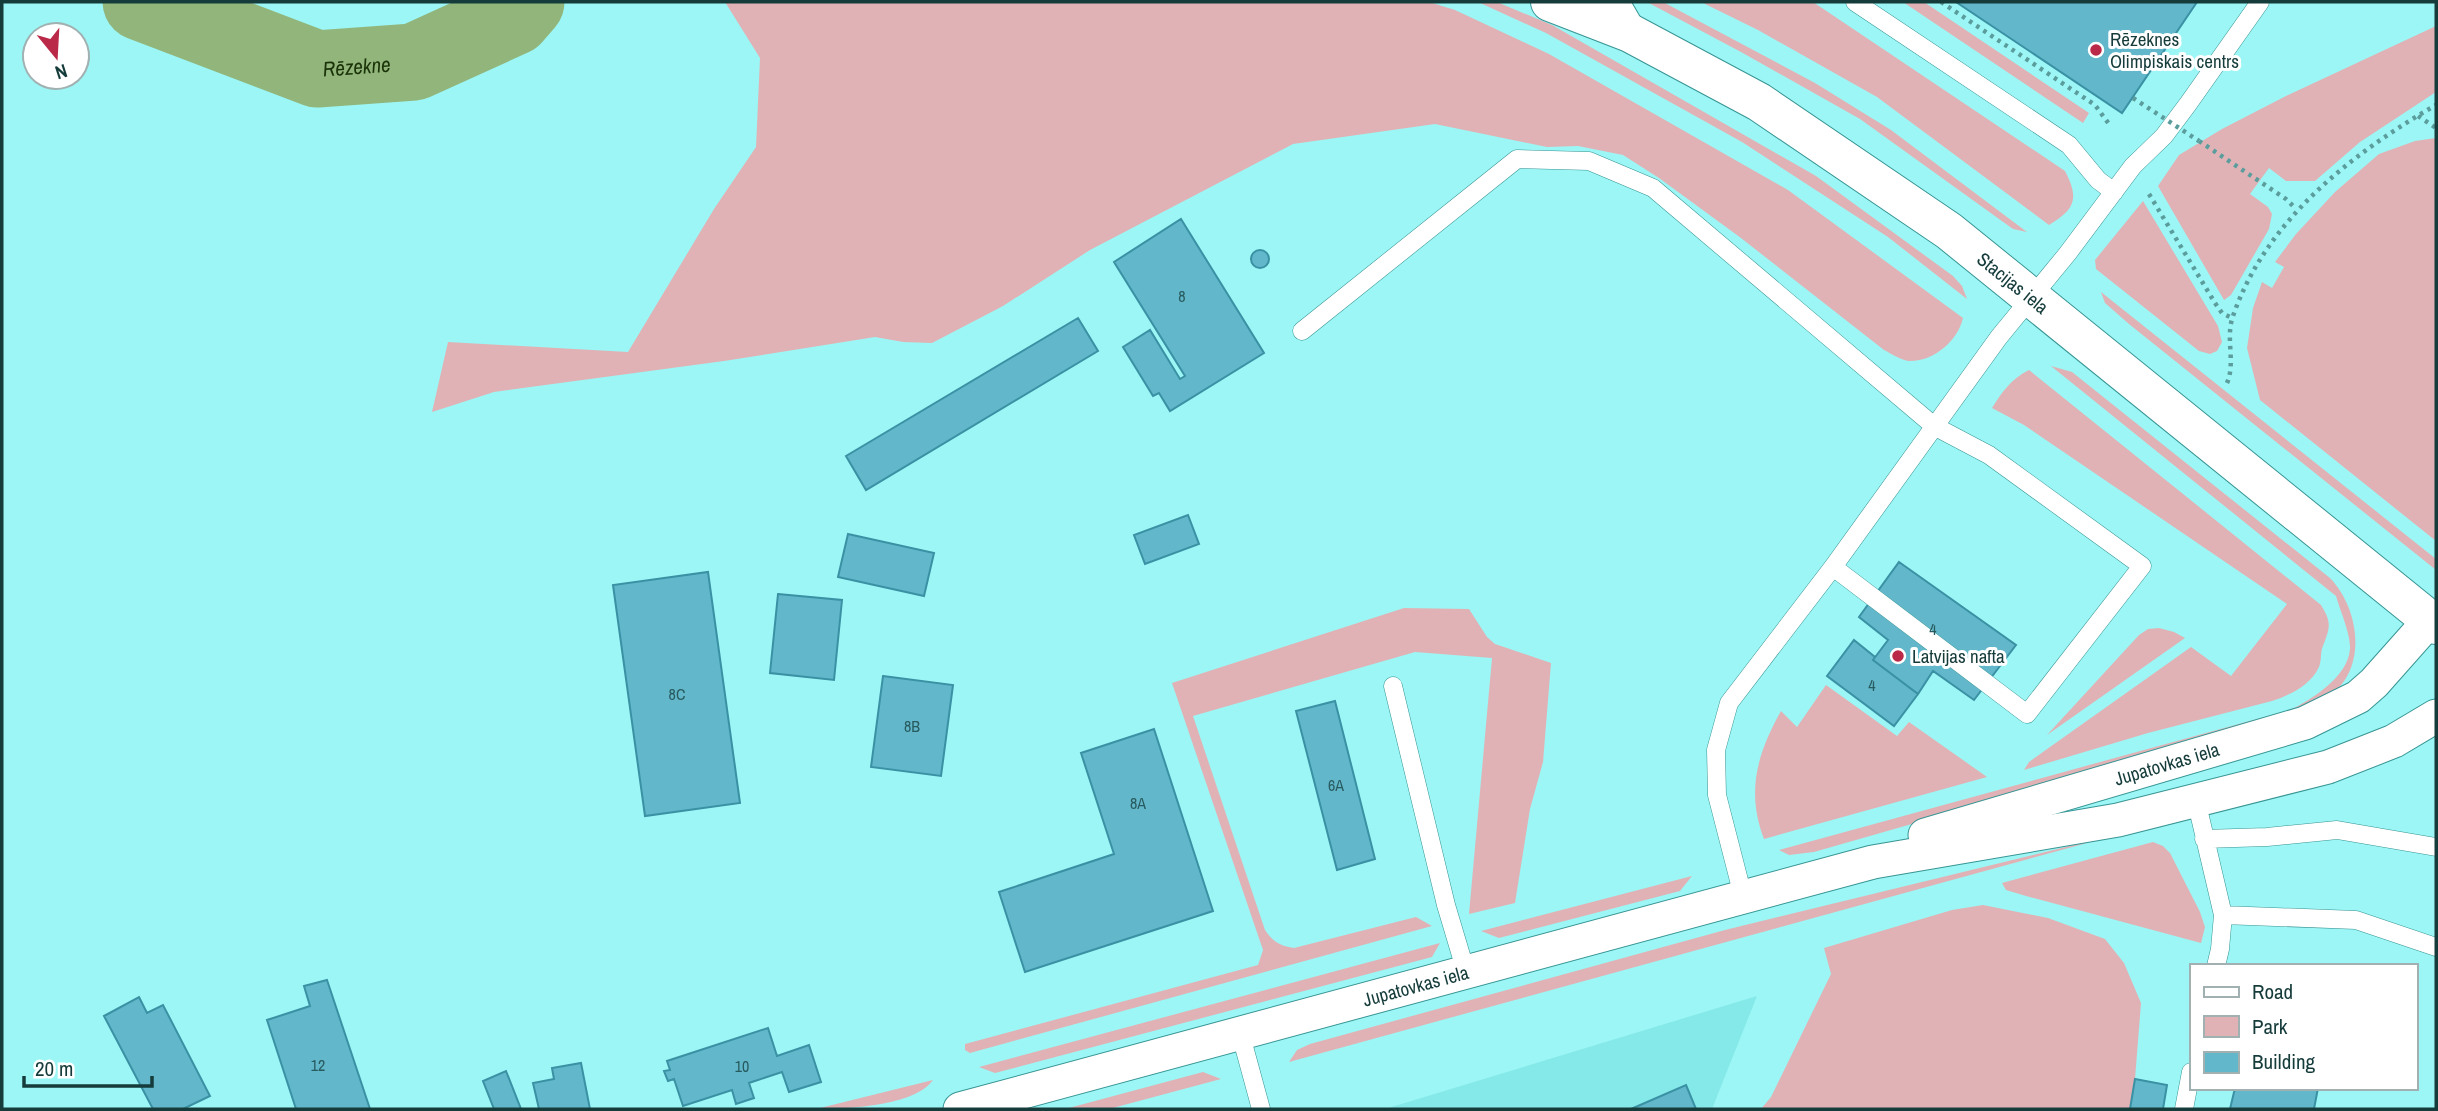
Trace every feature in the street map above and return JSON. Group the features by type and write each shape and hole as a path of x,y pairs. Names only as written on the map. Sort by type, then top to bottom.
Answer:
{"main road":[{"name":"Stacijas iela","path":"1550,2 1621,17 1759,102 1949,231 2433,622"}],"street":[{"name":"Jupatovkas iela","path":"1873,862 1911,840 2293,727 2351,702 2374,683 2433,622"},
{"path":"2196,800 2193,786 2204,774 2221,765 2293,743 2319,732 2351,702"},
{"name":"Jupatovkas iela","path":"960,1109 1873,862 2118,820 2328,767 2394,741 2436,716"}],"lane":[{"path":"1855,2 2069,145 2098,180 2114,192"},
{"path":"1743,896 1717,795 1716,750 1729,704 1833,567 1999,337 2133,166 2164,135 2260,2"},
{"path":"1302,331 1517,159 1589,161 1653,187 1934,426 1989,455 2142,566 2027,714 1833,567"},
{"path":"1393,686 1466,972"},
{"path":"2196,800 2222,915 2216,964"},
{"path":"2204,839 2267,837 2337,830 2436,847"},
{"path":"2222,915 2356,920 2436,947"},
{"path":"1240,1032 1261,1109"},
{"path":"2184,1109 2190,1077"}],"path":[{"path":"1941,2 2095,105 2109,124"},
{"path":"2133,98 2259,181 2296,209"},
{"path":"2227,383 2232,371 2229,348 2232,318 2250,278 2296,209 2352,161 2435,107"},
{"path":"2418,116 2436,128"},
{"path":"2148,193 2215,303 2222,313 2232,318"}],"shaded area":[{"path":"1757,996 1712,1109 1385,1109"}],"green space":[{"path":"725,2 1429,2 1455,10 1549,54 1788,190 1963,318 1956,334 1944,348 1919,360 1904,360 1884,350 1741,238 1623,155 1578,146 1547,147 1435,124 1293,144 1090,250 1003,306 932,343 875,337 724,361 494,392 432,412 448,342 628,352 714,209 756,147 760,58"},
{"path":"1478,2 1497,2 1552,25 1816,176 1953,276 1962,286 1967,299 1888,237 1742,142 1546,33"},
{"path":"1647,2 1663,2 1815,83 1891,130 2027,232 2013,229 1860,119"},
{"path":"1701,2 1813,2 2065,171 2073,196 2070,208 2049,225 1877,97 1758,30"},
{"path":"1903,2 1924,2 2089,113 2083,123"},
{"path":"2436,26 2436,92 2360,142 2315,181 2286,181 2269,168 2250,194 2268,207 2272,214 2269,229 2231,295 2224,300 2158,186 2179,155 2286,96"},
{"path":"2436,138 2436,541 2260,400 2247,348 2253,308 2262,282 2272,288 2284,267 2275,262 2296,234 2335,192 2379,154 2415,141"},
{"path":"2143,201 2218,326 2222,342 2217,351 2210,354 2199,351 2096,269 2095,260"},
{"path":"2101,292 2436,559 2436,570 2129,324 2105,303"},
{"path":"2051,366 2072,372 2330,578 2340,591 2354,624 2354,659 2348,675 2338,689 2323,700 2257,725 1814,852 1789,855 1779,850 2290,710 2318,694 2343,669 2348,659 2350,643 2336,596"},
{"path":"2029,370 2321,605 2327,616 2328,629 2319,667 2311,679 2293,692 2272,701 2148,733 2024,770 2029,762 2191,647 2231,676 2287,604 2024,425 1992,408 2008,386"},
{"path":"1404,608 1469,609 1487,637 1495,644 1551,663 1543,762 1530,809 1515,903 1469,914 1492,658 1415,652 1193,716 1265,930 1274,940 1294,948 1416,917 1432,926 970,1053 965,1050 965,1044 1258,965 1263,950 1172,683"},
{"path":"2159,628 2185,638 2047,735 2139,635 2148,629"},
{"path":"1826,685 1897,736 1909,722 1987,777 1764,839 1755,789 1760,758 1766,743 1781,711 1797,727"},
{"path":"2127,832 1289,1062 1297,1050 1310,1044 1725,930"},
{"path":"2153,842 2170,853 2200,912 2205,927 2201,943 2006,890 2002,883"},
{"path":"1692,876 1680,891 1499,938 1481,931"},
{"path":"1983,905 2048,918 2105,939 2124,963 2141,1003 2130,1109 1761,1109 1771,1097 1831,974 1824,948 1952,910"},
{"path":"1440,943 1432,957 995,1073 979,1067"},
{"path":"1203,1072 1221,1079 1109,1109 1065,1109"},
{"path":"933,1080 924,1089 896,1101 862,1107 816,1109"}],"building":[{"name":"Rēzeknes Olimpiskais centrs","path":"1956,2 2197,2 2122,113"},
{"name":"Rēzeknes Olimpiskais centrs","path":"1956,2 2197,2 2122,113"},
{"path":"1181,219 1264,353 1170,411 1159,393 1153,396 1123,347 1150,330 1180,379 1185,376 1114,262"},
{"path":"1260,250 1266,253 1269,259 1266,265 1260,268 1254,265 1251,259 1254,253"},
{"path":"1078,318 1098,351 866,490 846,456"},
{"path":"1188,515 1199,544 1145,564 1134,535"},
{"path":"848,534 934,553 924,596 838,577"},
{"path":"1899,562 2016,645 1974,700 1933,671 1918,694 1873,660 1888,640 1859,617"},
{"path":"708,572 740,803 645,816 613,585"},
{"path":"778,594 842,600 834,680 770,673"},
{"path":"1854,640 1875,657 1873,660 1918,694 1894,726 1827,676"},
{"path":"883,676 953,685 941,776 871,767"},
{"path":"1335,701 1375,859 1337,870 1296,711"},
{"path":"1154,729 1213,911 1025,972 999,892 1114,854 1081,753"},
{"path":"327,980 370,1109 296,1109 267,1020 310,1006 304,986"},
{"path":"139,997 147,1013 163,1005 210,1096 183,1109 153,1109 104,1016"},
{"path":"768,1028 777,1056 809,1045 821,1082 789,1092 782,1072 749,1083 754,1098 736,1104 732,1090 683,1106 674,1079 668,1081 664,1071 670,1070 667,1061"},
{"path":"581,1063 590,1109 539,1109 533,1083 554,1079 552,1068"},
{"path":"506,1071 521,1109 494,1109 483,1081"},
{"path":"2135,1079 2167,1085 2163,1109 2130,1109"},
{"path":"1686,1085 1696,1109 1631,1109"},
{"path":"2235,1090 2318,1090 2314,1109 2230,1109"}],"waterway":[{"name":"Rēzekne","path":"141,2 317,69 414,62 513,17 526,2"}],"place":[{"name":"Rēzeknes Olimpiskais centrs","path":"2096,50"},
{"name":"Latvijas nafta","path":"1898,656"}]}
